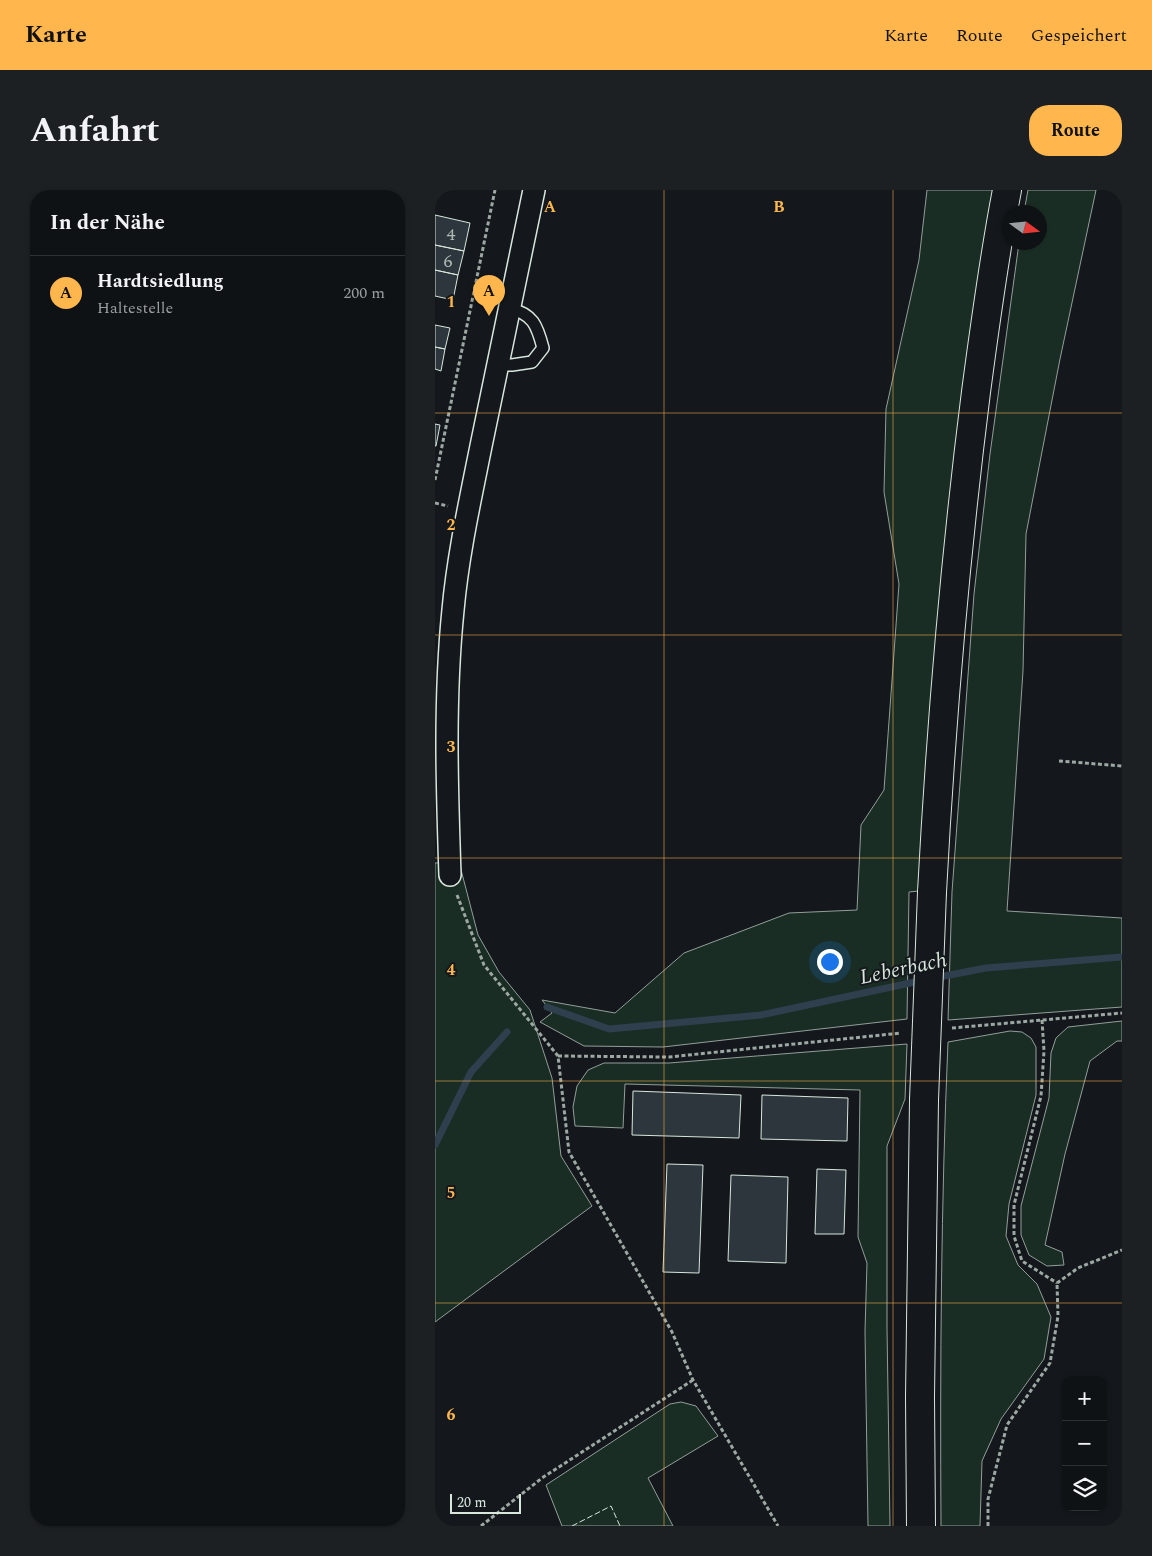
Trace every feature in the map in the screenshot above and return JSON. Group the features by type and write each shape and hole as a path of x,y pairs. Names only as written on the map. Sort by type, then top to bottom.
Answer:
{"main road":[{"path":"921,1526 924,1100 932,892 946,679 961,514 984,330 1007,190"}],"street":[{"path":"450,875 441,720 459,558 533,190"}],"lane":[{"path":"497,365 512,366 532,362 543,348 538,328 522,312 509,308"}],"path":[{"path":"435,480 495,190"},
{"path":"1059,761 1122,766"},
{"path":"450,875 483,965 558,1056 569,1152 672,1332 693,1380 778,1526"},
{"path":"988,1024 1122,1013"},
{"path":"1042,1020 1044,1051 1041,1096 1015,1205 1014,1236 1022,1261 1057,1283"},
{"path":"558,1056 669,1057 885,1035"},
{"path":"1057,1283 1078,1268 1122,1250"},
{"path":"987,1526 988,1499 1007,1425 1050,1363 1058,1316 1057,1283"},
{"path":"481,1526 541,1478 693,1380"}],"green space":[{"path":"927,190 997,190 960,452 939,627 923,803 919,891 909,892 907,1019 663,1047 584,1046 540,1022 552,1013 542,1000 615,1013 684,953 789,913 857,910 861,825 884,790 899,584 884,492 886,409 919,260"},
{"path":"1028,190 1096,190 1060,359 1026,534 1023,671 1007,911 1122,918 1122,1007 948,1020 952,892 974,594 990,454 1018,250 1047,250 1047,205 1025,205"},
{"path":"459,862 478,935 499,972 530,1010 552,1078 561,1156 592,1206 435,1322 435,863"},
{"path":"1122,1021 1122,1041 1117,1041 1090,1061 1065,1154 1045,1245 1062,1252 1064,1265 1047,1266 1029,1255 1021,1235 1021,1206 1049,1098 1051,1053 1056,1038 1068,1027"},
{"path":"1010,1031 1022,1032 1031,1038 1036,1047 1036,1095 1009,1204 1006,1236 1018,1265 1037,1284 1051,1317 1044,1359 1001,1419 982,1461 980,1526 941,1526 941,1284 948,1042"},
{"path":"907,1044 905,1099 887,1146 890,1526 868,1526 865,1331 867,1263 858,1237 860,1090 625,1084 623,1128 575,1126 573,1107 577,1086 588,1070 604,1063 669,1063"},
{"path":"681,1402 696,1406 718,1436 648,1478 673,1526 562,1526 546,1485 670,1404"}],"building":[{"path":"435,215 470,223 464,251 435,245"},
{"path":"435,245 464,251 458,275 435,270"},
{"path":"435,270 458,275 453,300 435,296"},
{"path":"435,325 450,328 445,349 435,347"},
{"path":"435,347 445,349 441,371 435,369"},
{"path":"435,424 440,425 436,446 435,446"},
{"path":"633,1091 741,1095 739,1138 632,1135"},
{"path":"762,1095 848,1098 847,1141 761,1139"},
{"path":"667,1164 703,1165 699,1273 663,1272"},
{"path":"817,1169 846,1170 844,1234 815,1234"},
{"path":"731,1175 788,1177 786,1263 728,1261"}],"waterway":[{"name":"Leberbach","path":"934,978 986,968 1122,957"},
{"name":"Leberbach","path":"547,1007 609,1029 761,1015 924,980"},
{"name":"Leberbach","path":"435,1145 471,1072 507,1032"}],"fence":[{"path":"572,1526 611,1506 620,1526"}],"place":[{"name":"Hardtsiedlung","path":"489,316"}]}
